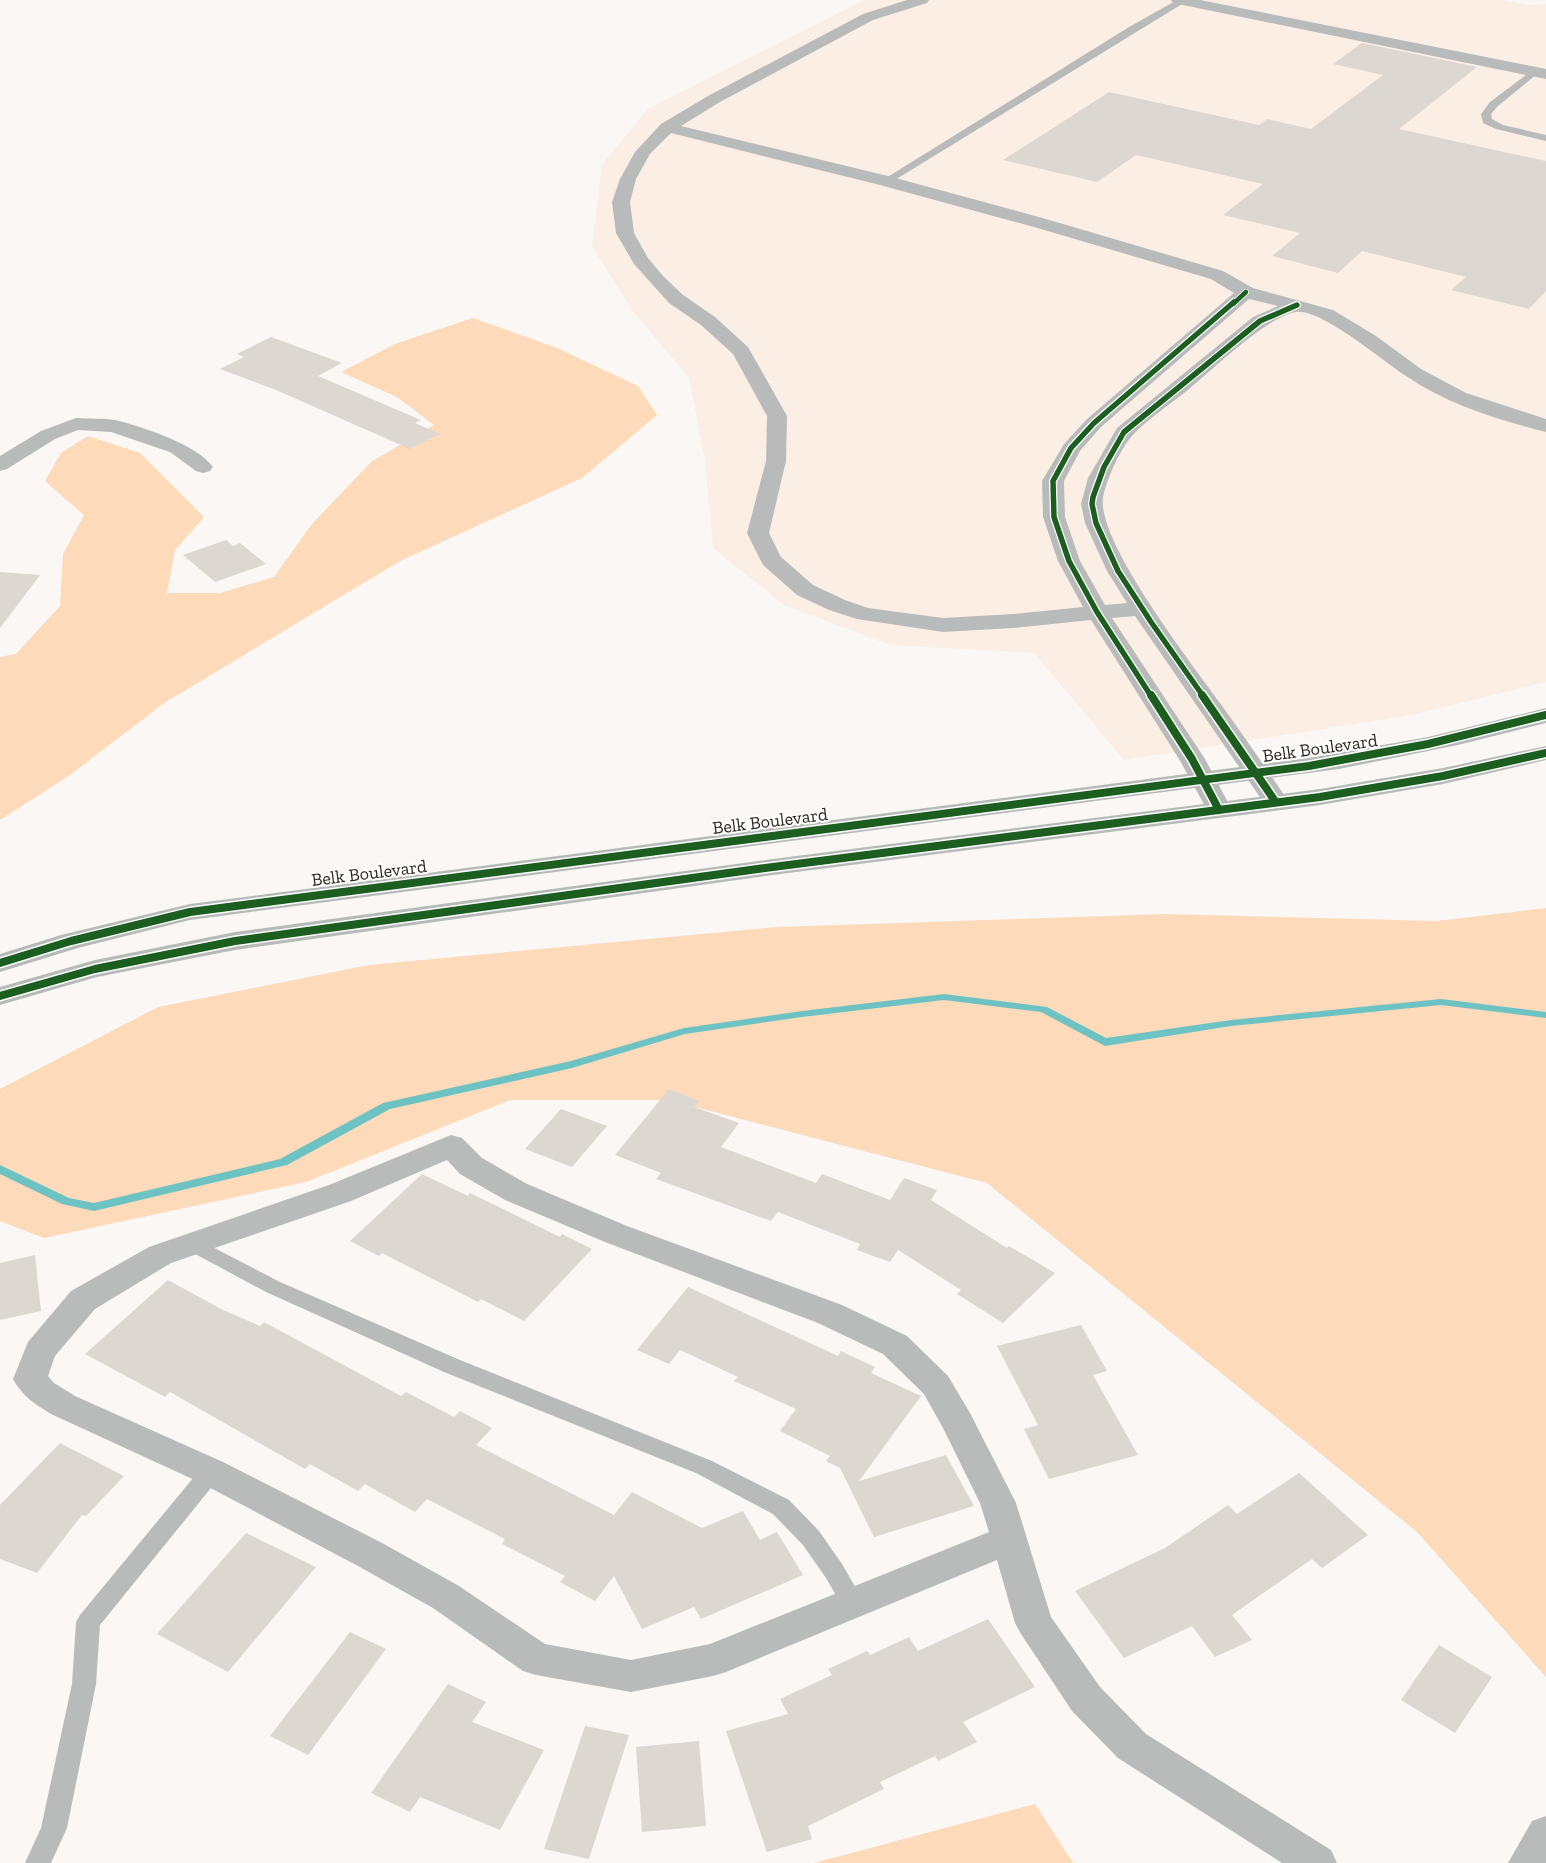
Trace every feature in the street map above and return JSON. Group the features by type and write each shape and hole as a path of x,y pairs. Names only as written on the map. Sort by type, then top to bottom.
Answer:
{"street":[{"path":"922,0 868,17 714,99 667,127 643,152 628,179 622,202 625,233 640,260 657,280 676,299 708,321 742,351 763,388 776,416 776,461 758,533 771,560 805,590 837,605 866,614 943,624 1013,621 1142,608"},
{"path":"1180,0 1540,73"},
{"path":"667,127 886,181 1040,223 1218,275 1246,292 1326,314 1346,324 1414,373 1459,396 1490,409 1546,426"},
{"path":"1219,810 1192,759 1097,612 1068,561 1054,516 1054,481 1071,448 1094,423 1246,292"},
{"path":"1275,801 1142,608 1111,558 1097,528 1092,503 1109,455 1124,432 1260,321 1296,306"},
{"path":"0,465 48,436 76,424 113,426 177,448 203,467"},
{"name":"Belk Boulevard","path":"0,963 71,941 190,912 1256,773 1392,753 1504,727 1546,715"},
{"path":"0,996 95,969 235,940 765,868 1219,810 1275,801 1320,797 1443,776 1546,753"},
{"path":"1009,1540 852,1602 713,1660 631,1676 536,1659 446,1597 371,1555 211,1472 63,1405 42,1392 30,1379 40,1351 82,1300 160,1255 340,1193 451,1146 471,1166 516,1192 616,1234 830,1314 895,1345 936,1385 958,1423 998,1503 1034,1623 1086,1699 1132,1746 1317,1863"},
{"path":"1528,1863 1546,1834"}],"lane":[{"path":"886,181 1180,0"},
{"path":"1540,73 1494,104 1486,114 1488,121 1500,127 1546,138"},
{"path":"193,1244 273,1287 452,1366 704,1467 781,1507 811,1538 834,1571 852,1602"},
{"path":"38,1863 54,1828 84,1684 88,1622 211,1472"}],"shaded area":[{"path":"864,0 1503,0 1530,5 1546,4 1546,682 1412,715 1124,760 1034,653 890,645 784,605 713,548 705,461 689,378 632,310 592,246 602,164 648,109"},
{"path":"473,318 557,348 638,386 657,415 582,478 400,561 164,703 70,775 0,820 0,657 16,654 60,606 63,554 84,515 45,481 61,453 88,436 140,453 204,517 175,550 167,593 220,593 274,577 312,524 371,462 434,425 397,397 341,372 395,344"},
{"path":"1546,908 1546,1677 1417,1532 987,1183 668,1100 510,1100 306,1182 44,1238 0,1221 0,1089 158,1007 369,965 777,927 1166,914 1437,921"},
{"path":"1035,1804 1073,1863 814,1863"}],"building":[{"path":"1362,43 1477,67 1399,129 1546,161 1546,291 1529,309 1451,290 1466,277 1362,251 1338,273 1272,256 1300,233 1223,215 1263,184 1136,155 1097,182 1003,160 1109,92 1259,125 1267,119 1311,129 1383,75 1333,64"},
{"path":"271,337 342,363 318,376 421,420 415,423 440,434 410,449 276,390 220,369 244,357 237,354"},
{"path":"226,540 233,546 240,543 266,564 215,582 183,555"},
{"path":"0,572 40,575 0,628"},
{"path":"669,1089 699,1101 694,1107 739,1123 721,1147 816,1183 822,1174 890,1200 904,1178 937,1190 931,1200 1007,1248 1009,1246 1055,1273 1003,1323 957,1294 961,1290 898,1250 890,1262 857,1250 860,1244 778,1212 771,1221 656,1179 661,1173 615,1155"},
{"path":"561,1109 607,1126 572,1167 525,1149"},
{"path":"422,1174 468,1196 470,1193 560,1237 562,1234 592,1249 524,1321 481,1299 478,1302 382,1253 379,1256 350,1241"},
{"path":"35,1255 41,1311 0,1320 0,1263"},
{"path":"168,1280 223,1310 260,1326 264,1322 401,1396 406,1392 454,1417 460,1411 492,1428 476,1445 614,1515 632,1492 702,1528 743,1511 760,1540 777,1532 803,1575 701,1619 694,1607 642,1629 614,1576 595,1601 560,1582 565,1576 502,1544 505,1539 427,1499 415,1512 365,1484 358,1491 310,1464 305,1469 170,1392 165,1397 85,1354"},
{"path":"688,1287 838,1356 841,1351 875,1367 871,1373 921,1396 859,1481 946,1455 974,1506 874,1537 840,1468 826,1461 830,1456 780,1431 796,1409 734,1381 738,1377 680,1350 669,1364 637,1350"},
{"path":"1081,1325 1107,1371 1093,1375 1138,1455 1049,1479 1024,1429 1038,1425 997,1346"},
{"path":"60,1443 124,1476 86,1516 82,1515 37,1573 0,1559 0,1505"},
{"path":"1299,1473 1368,1535 1322,1568 1312,1559 1232,1615 1252,1640 1215,1657 1192,1626 1124,1658 1075,1591 1165,1548 1228,1505 1237,1514"},
{"path":"246,1533 316,1567 228,1672 157,1634"},
{"path":"988,1619 1035,1687 963,1722 977,1742 938,1761 935,1756 880,1782 884,1789 808,1826 812,1839 767,1852 726,1731 788,1714 780,1699 832,1675 828,1669 867,1651 870,1655 909,1637 918,1651"},
{"path":"350,1632 386,1649 308,1755 270,1736"},
{"path":"1439,1645 1492,1677 1455,1733 1401,1700"},
{"path":"448,1684 486,1702 472,1722 544,1750 500,1830 420,1797 410,1812 371,1793"},
{"path":"585,1726 629,1735 589,1859 544,1849"},
{"path":"699,1741 706,1826 642,1832 636,1747"}],"waterway":[{"path":"0,1169 66,1201 94,1207 283,1162 387,1106 572,1064 684,1031 802,1014 944,997 1043,1009 1105,1042 1231,1023 1441,1002 1546,1015"}],"cycle path":[{"path":"1219,810 1192,759 1097,612 1069,561 1054,517 1053,481 1071,448 1094,423 1246,292"},
{"path":"1275,801 1134,597 1105,546 1096,523 1092,504 1099,478 1124,432 1260,321 1297,305"},
{"path":"0,963 71,941 190,912 1309,766 1428,744 1546,715"},
{"path":"0,996 95,969 235,941 765,868 1320,797 1443,776 1546,753"}]}
